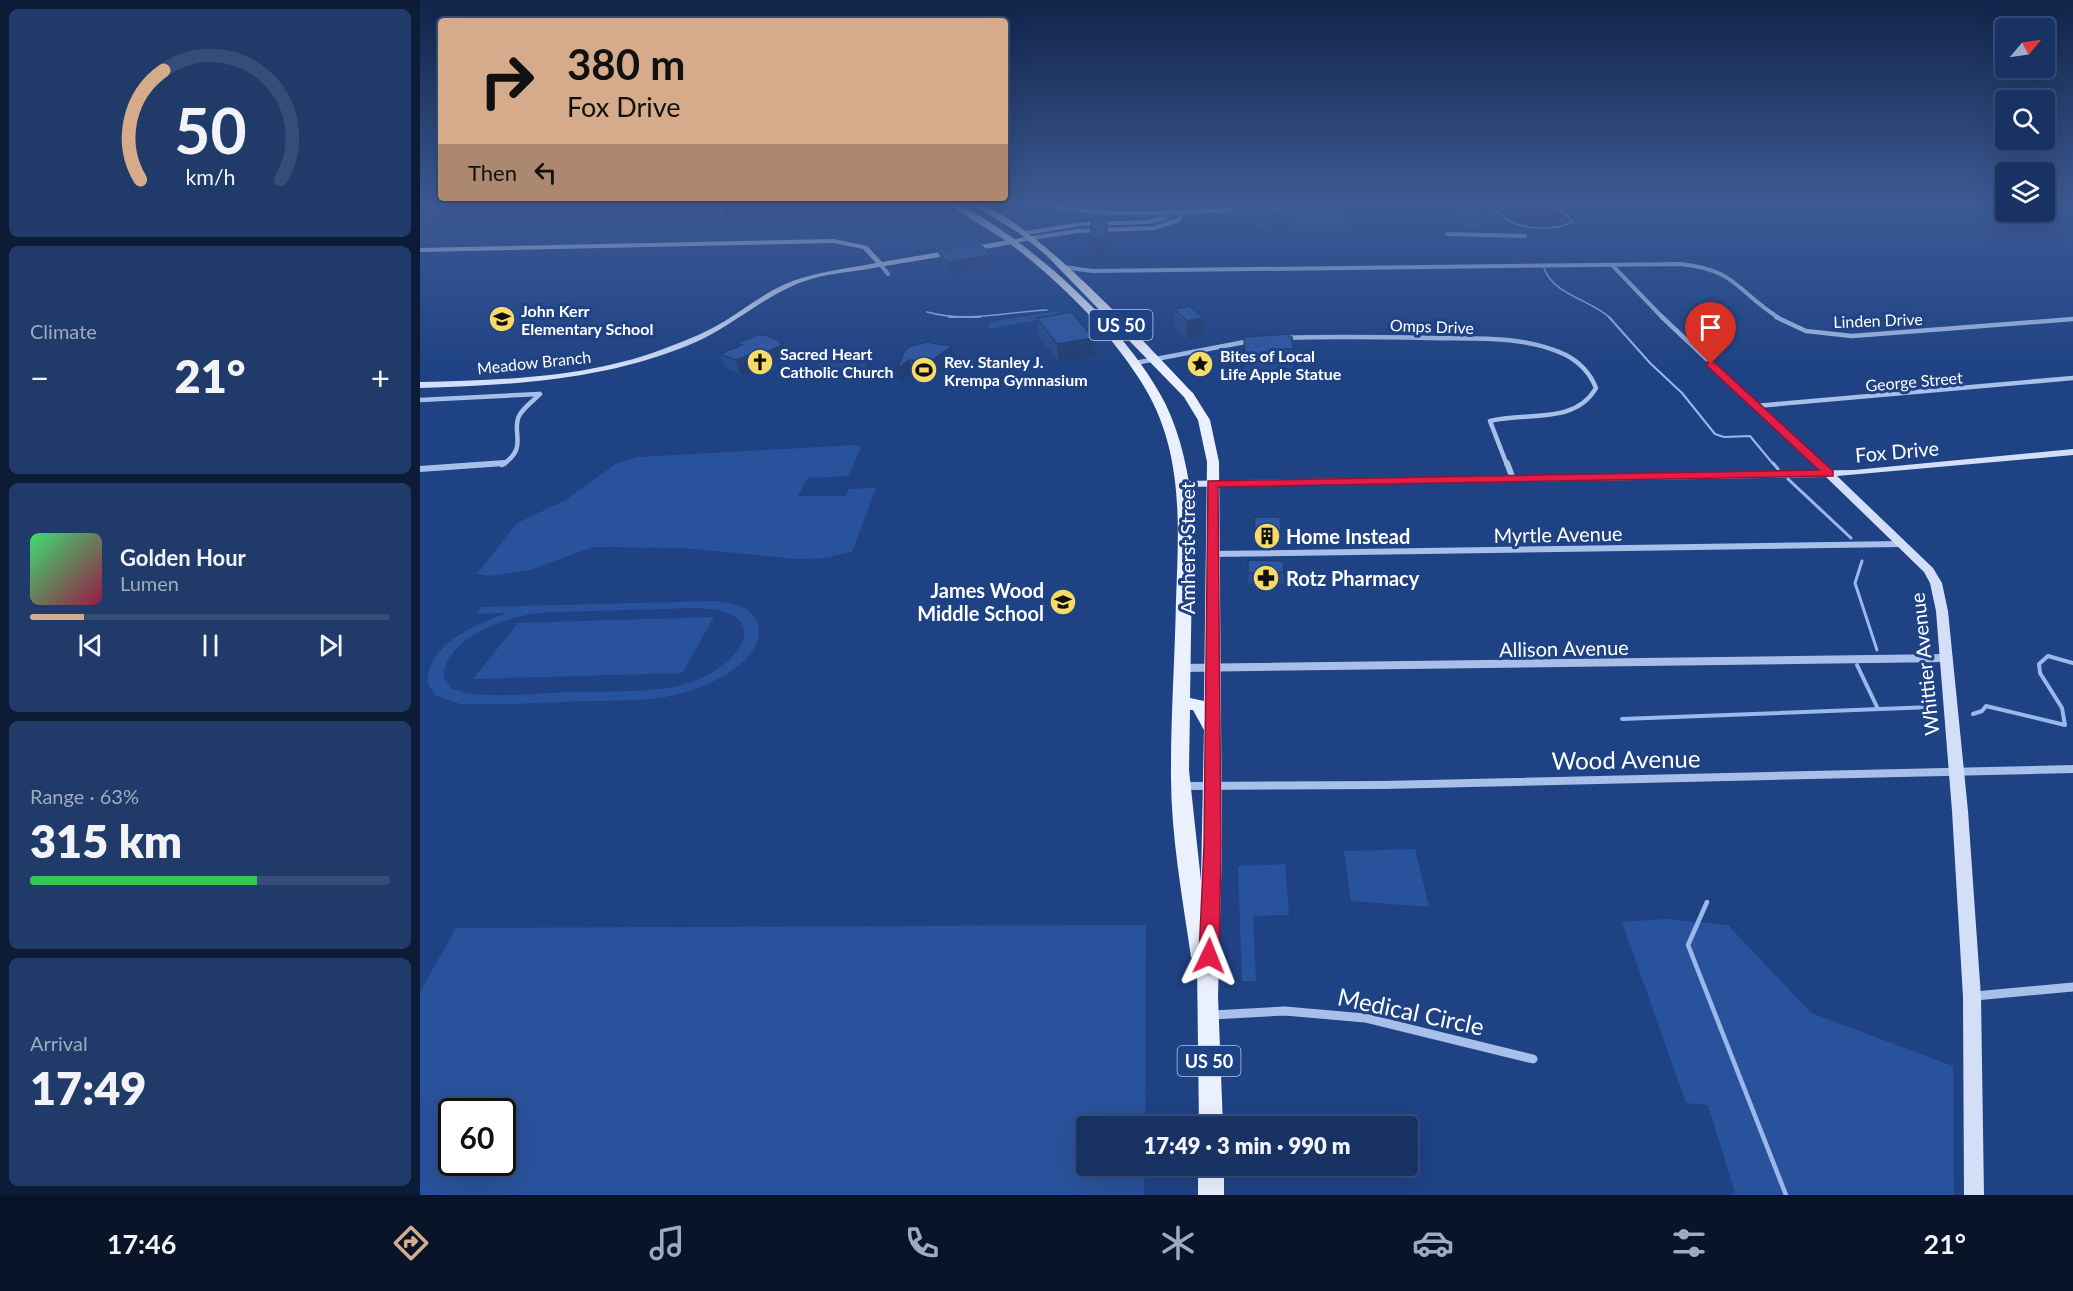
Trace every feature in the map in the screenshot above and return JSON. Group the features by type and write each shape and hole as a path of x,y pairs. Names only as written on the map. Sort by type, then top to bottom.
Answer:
{"main road":[{"path":"876,259 879,262 898,259"},
{"name":"Amherst Street","path":"1035,259 1135,363 1159,404 1176,447 1184,484 1186,524 1181,786 1188,864 1208,1006"},
{"name":"Amherst Street","path":"1054,259 1189,395 1204,420 1211,446 1213,483 1212,846 1208,1006 1211,1116"},
{"name":"Meadow Branch","path":"420,379 526,376 622,359 693,335 713,325 751,298 788,280 825,270 879,262"},
{"name":"Meadow Branch","path":"420,385 525,381 583,373 622,364 672,349 706,335 793,283 879,262"},
{"path":"1040,263 1056,271 1070,273"},
{"path":"1052,274 1070,273"},
{"name":"Fox Drive","path":"1184,484 1829,474 1885,471 2073,452"},
{"name":"Whittier Avenue","path":"1829,474 1929,570 1936,583 1942,611 1972,997 1974,1195"},
{"path":"1186,524 1194,540 1197,553 1212,554"},
{"path":"1181,702 1196,704 1203,709 1212,735"},
{"path":"1211,1176 1211,1195"}],"street":[{"path":"879,262 888,274"},
{"name":"Whittier Avenue","path":"1612,264 1680,336 1829,474"},
{"name":"Linden Drive","path":"1070,273 1681,264 1713,269 1730,276 1782,320 1798,328 1830,335 1863,336 2073,319"},
{"name":"Linden Drive","path":"1070,273 1092,271"},
{"name":"Omps Drive","path":"1279,338 1372,336 1518,341 1551,349 1570,357 1585,368 1594,382 1595,392 1577,407 1542,416 1490,422 1513,479"},
{"path":"1135,363 1257,340"},
{"name":"George Street","path":"1756,406 2073,378"},
{"path":"420,400 540,394 519,416 520,440 509,461 501,465 420,469"},
{"path":"420,406 427,399"},
{"name":"Myrtle Avenue","path":"1212,554 1904,544"},
{"name":"Allison Avenue","path":"1182,668 1464,667 1946,658"},
{"name":"Wood Avenue","path":"1181,786 1394,784 2073,769"},
{"path":"1972,997 2073,987"},
{"name":"Medical Circle","path":"1208,1006 1365,1018 1533,1059"}],"shaded area":[{"path":"1057,311 1059,313 1053,317 988,329 989,325 996,321"},
{"path":"857,445 861,448 848,476 808,478 798,496 846,496 849,489 876,488 852,552 823,558 797,559 684,548 593,547 530,570 488,576 477,574 517,523 564,501 617,463 639,457"},
{"path":"716,601 733,604 749,611 756,619 759,634 755,647 733,670 688,692 664,697 522,704 460,704 435,695 428,684 430,670 435,658 444,647 468,630 508,613 476,614 482,607","holes":["693,608 718,610 734,616 743,625 744,636 739,648 714,672 678,686 637,691 492,695 462,692 451,688 444,677 446,664 463,643 490,627 519,617 561,612"]},
{"path":"714,617 682,673 473,679 518,623"},
{"path":"1415,849 1429,907 1351,901 1344,851"},
{"path":"1285,864 1289,915 1253,916 1256,981 1242,981 1238,866"},
{"path":"1665,919 1728,925 1811,1013 1953,1066 1954,1195 1729,1195 1735,1193 1708,1105 1686,1103 1622,922"},
{"path":"1146,925 1145,1116 1076,1116 1076,1176 1145,1176 1144,1195 420,1195 420,992 456,928"}],"building":[{"path":"944,259 967,259 947,262"},
{"path":"1189,306 1203,318 1187,321 1174,309"},
{"path":"1072,312 1093,338 1057,344 1037,318"},
{"path":"1288,334 1292,337 1293,349 1283,349 1284,353 1280,354 1281,359 1250,359 1249,355 1245,355 1244,337"},
{"path":"757,335 765,335 784,344 764,353 760,351 736,360 720,354 742,345 737,343"},
{"path":"927,342 952,346 931,361 909,360 897,369 905,350"},
{"path":"869,350 865,360 818,362 823,352"},
{"path":"1254,517 1280,517 1281,532 1255,532"},
{"path":"1248,560 1283,561 1284,572 1248,573"}],"waterway":[{"path":"1544,268 1556,285 1610,318"},
{"path":"972,317 1047,310"},
{"path":"927,312 957,317"},
{"path":"949,317 957,317"},
{"path":"957,317 972,317"},
{"path":"972,317 980,317"},
{"path":"1610,318 1650,363 1682,393 1715,434 1724,437 1750,436 1774,465"},
{"path":"1773,463 1778,469"},
{"path":"1788,479 1851,538"},
{"path":"1862,561 1855,583 1877,650"},
{"path":"1973,714 1982,711 1986,706 2065,725 2062,708 2040,673 2039,664 2048,656 2073,663"},
{"path":"1857,665 1878,709"},
{"path":"1622,719 1932,707"},
{"path":"1707,902 1688,945 1786,1195"}],"place":[{"name":"John Kerr Elementary School","path":"502,319"},
{"name":"Sacred Heart Catholic Church","path":"760,362"},
{"name":"Bites of Local Life Apple Statue","path":"1200,364"},
{"name":"Rev. Stanley J. Krempa Gymnasium","path":"924,370"},
{"name":"Home Instead","path":"1267,536"},
{"name":"Rotz Pharmacy","path":"1266,578"},
{"name":"James Wood Middle School","path":"1063,602"}],"route":[{"path":"1209,956 1212,846 1213,483 1829,474 1711,364"}]}
